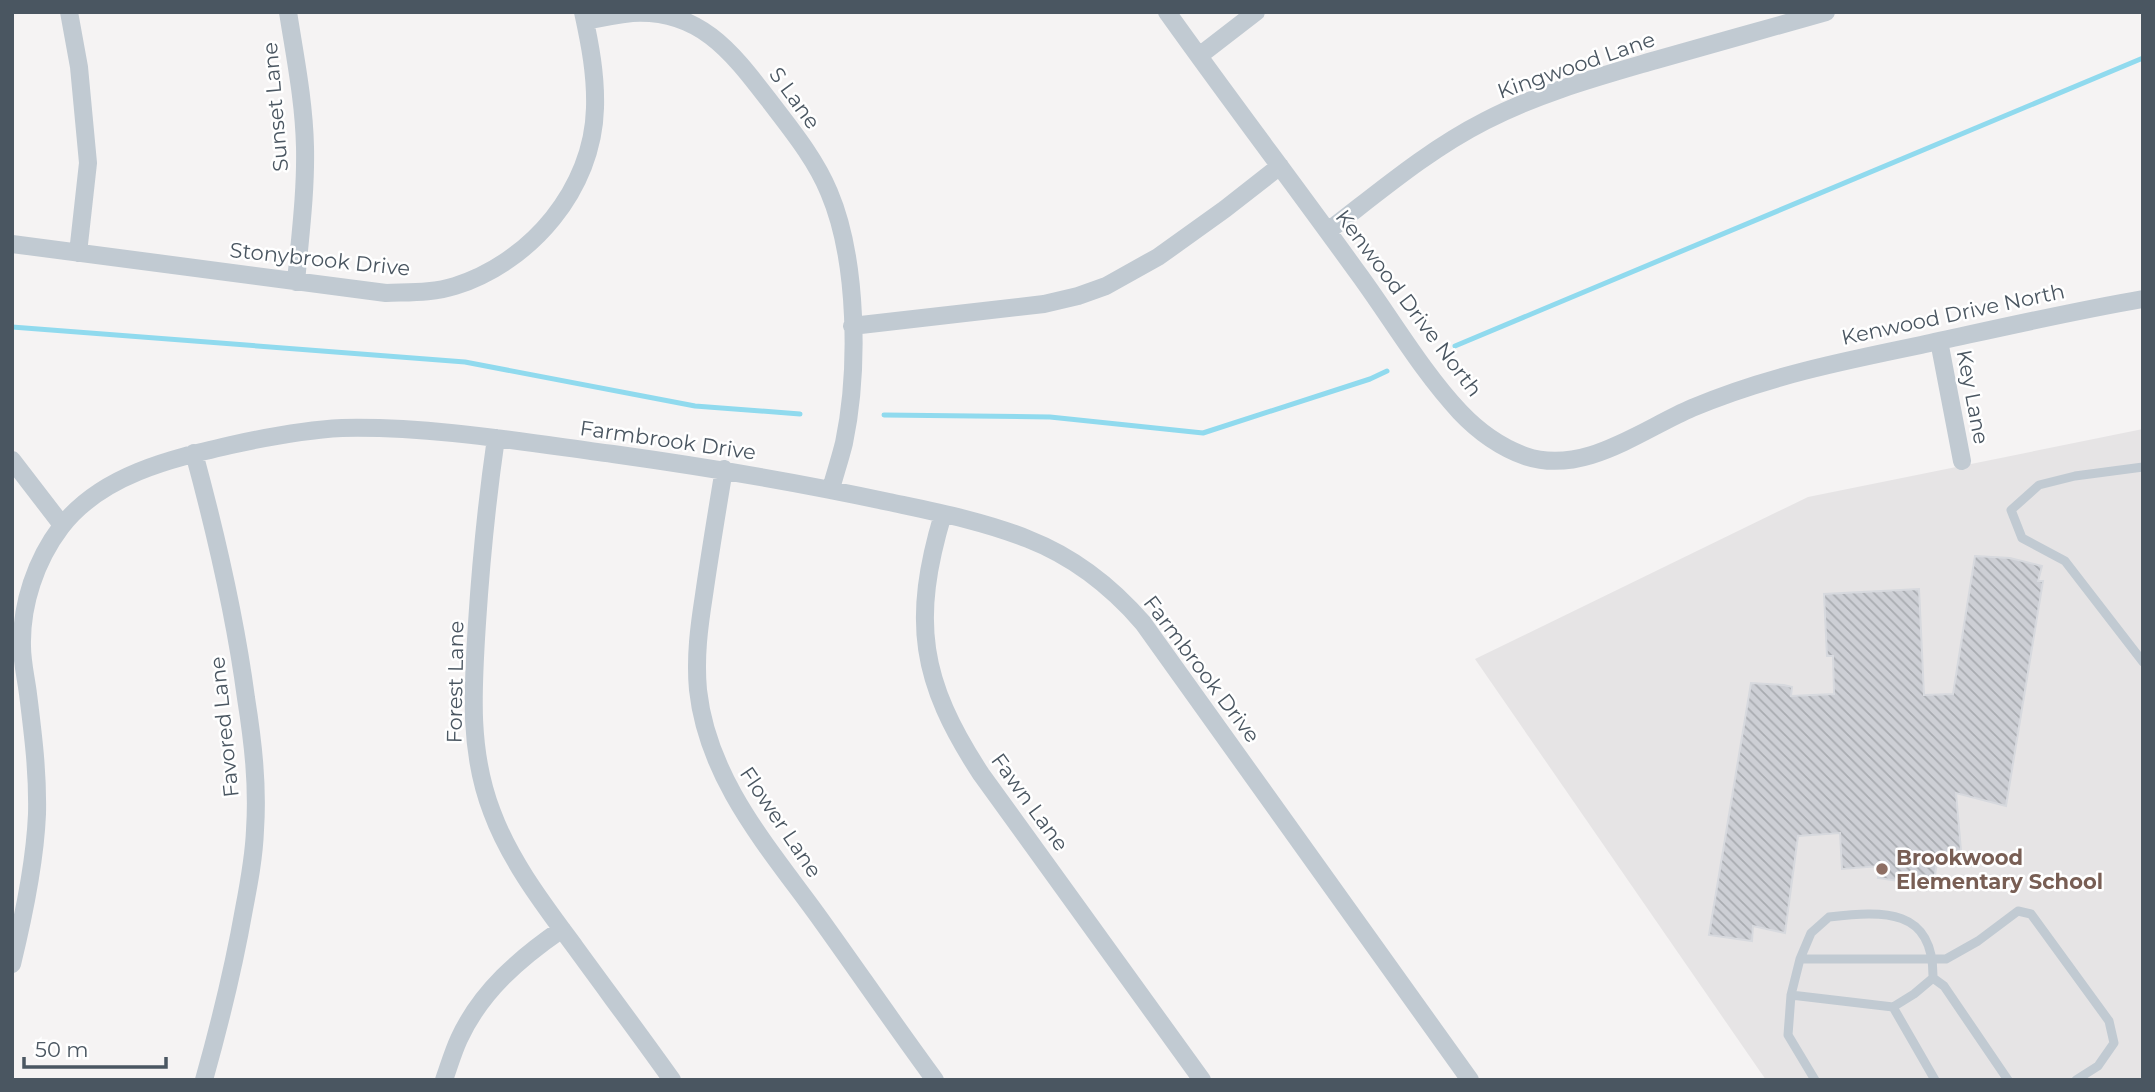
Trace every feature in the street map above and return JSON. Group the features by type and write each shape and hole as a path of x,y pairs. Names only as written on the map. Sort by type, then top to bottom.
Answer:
{"street":[{"path":"69,12 79,67 88,163 78,253"},
{"name":"Sunset Lane","path":"288,12 299,79 305,143 296,282"},
{"name":"Kenwood Drive North","path":"1167,12 1328,231 1432,379 1484,433 1507,449 1528,457 1546,461 1582,457 1644,432 1689,409 1787,374 2051,316 2143,299"},
{"path":"1199,56 1256,12"},
{"name":"Kingwood Lane","path":"1328,231 1447,142 1540,96 1600,76 1826,12"},
{"name":"S Lane","path":"584,17 656,13 677,17 696,26 716,39 739,61 792,130 817,168 840,222 847,253 851,292 852,368 849,410 844,443 831,489"},
{"name":"Stonybrook Drive","path":"12,244 386,293 427,292 454,286 487,273 536,238 552,220 582,169 595,110 594,78 584,17"},
{"path":"852,326 1044,304 1106,286 1158,257 1280,166"},
{"name":"Key Lane","path":"1938,341 1962,461"},
{"name":"Farmbrook Drive","path":"12,964 31,866 37,816 36,764 22,647 23,620 29,591 40,562 62,526 96,494 128,476 194,453 298,432 337,429 421,431 496,438 724,469 831,489 986,524 1065,556 1121,598 1143,623 1470,1080"},
{"name":"Forest Lane","path":"496,438 479,592 473,699 476,752 482,782 508,847 532,886 671,1080"},
{"name":"Favored Lane","path":"194,453 209,507 239,648 256,788 255,831 247,894 204,1080"},
{"path":"12,460 62,526"},
{"name":"Flower Lane","path":"724,469 696,662 698,691 716,761 726,784 767,848 935,1080"},
{"name":"Fawn Lane","path":"943,514 931,556 925,600 928,662 945,712 981,774 1202,1080"},
{"path":"444,1080 467,1022 486,995 523,957 562,929"}],"lane":[{"path":"2143,467 2075,476 2039,485 2011,510 2022,538 2065,561 2143,662"},
{"path":"1800,959 1946,959 1978,941 2018,911 2031,914 2109,1021 2114,1043 2098,1066 2076,1080"},
{"path":"1791,995 1893,1007 1933,978 1934,959 1920,928 1892,914 1829,917 1811,933 1800,959 1791,995 1788,1035 1815,1080"},
{"path":"1933,978 1944,986 2008,1080"},
{"path":"1893,1007 1935,1080"}],"shaded area":[{"name":"Brookwood Elementary School","path":"2143,429 2143,1080 1766,1080 1475,659 1808,497"}],"building":[{"name":"Brookwood Elementary School","path":"1975,556 2010,558 2042,566 2038,581 2043,581 2006,806 1956,793 1962,862 1937,863 1933,886 1878,878 1880,866 1842,869 1840,833 1798,836 1785,933 1753,926 1752,941 1709,935 1751,683 1792,687 1791,696 1834,694 1833,656 1827,656 1824,594 1919,589 1924,695 1953,694"}],"waterway":[{"path":"1455,346 2143,58"},
{"path":"12,327 465,362 695,406 800,414"},
{"path":"884,415 1050,417 1203,433 1370,379 1387,371"}],"place":[{"name":"Brookwood Elementary School","path":"1882,869"}]}
